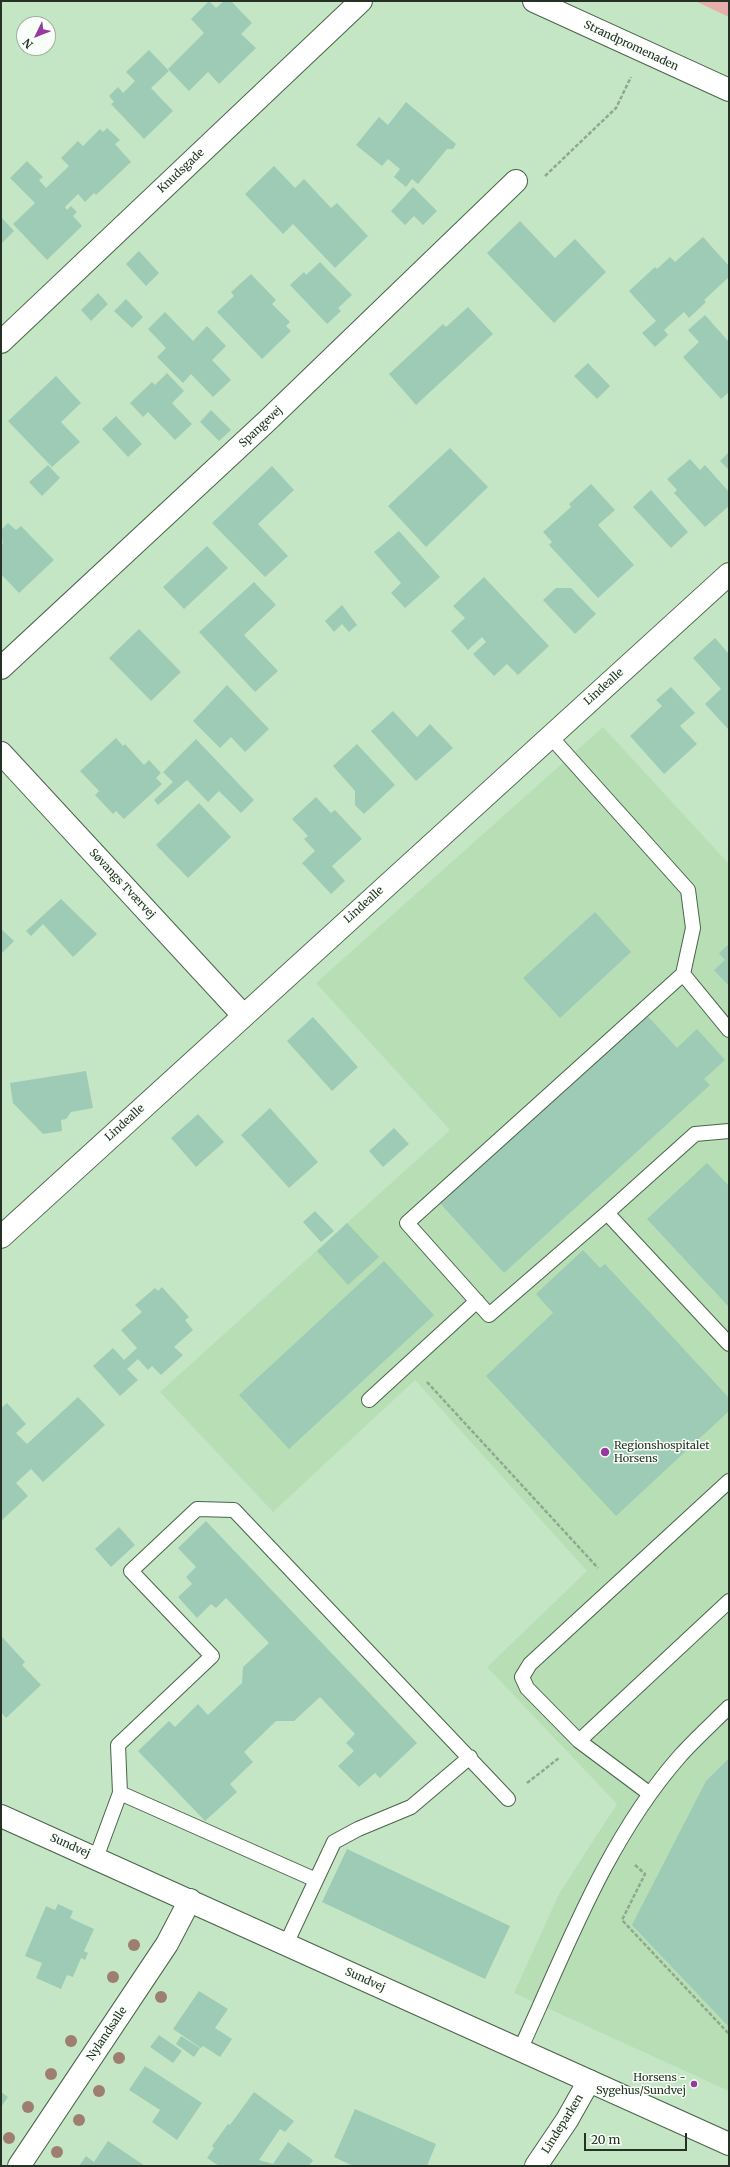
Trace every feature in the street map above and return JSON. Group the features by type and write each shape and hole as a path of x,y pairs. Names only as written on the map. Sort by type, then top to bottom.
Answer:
{"street":[{"name":"Knudsgade","path":"1,342 361,1"},
{"name":"Strandpromenaden","path":"534,1 729,90"},
{"name":"Spangevej","path":"1,668 268,420 516,181"},
{"name":"Lindealle","path":"1,1237 729,574"},
{"name":"Søvangs Tværvej","path":"1,753 243,1015"},
{"name":"Sundvej","path":"1,1816 729,2144"},
{"name":"Nylandsalle","path":"19,2166 167,1944 190,1900"},
{"name":"Lindeparken","path":"536,2166 567,2120 589,2081"}],"lane":[{"path":"550,736 688,890 693,928 682,974 407,1223 489,1315 607,1213 695,1134 729,1131"},
{"path":"682,974 729,1030"},
{"path":"607,1213 729,1344"},
{"path":"369,1400 477,1301"},
{"path":"650,1794 580,1742 527,1688 522,1678 530,1664 729,1481"},
{"path":"96,1858 120,1793 118,1745 212,1656 132,1572 197,1509 234,1510 470,1757 508,1799"},
{"path":"580,1742 729,1601"},
{"path":"520,2050 595,1888 650,1794 680,1756 729,1707"},
{"path":"286,1944 334,1842 358,1829 411,1808 470,1757"},
{"path":"120,1793 316,1880"}],"path":[{"path":"516,181 538,182 616,108 643,51"},
{"path":"409,1363 615,1586"},
{"path":"508,1799 580,1742"},
{"path":"616,1850 645,1874 622,1920 729,2034"}],"shaded area":[{"path":"695,1 729,1 729,17"},
{"name":"Regionshospitalet Horsens","path":"603,727 729,864 729,2091 514,1993 560,1892 617,1804 487,1667 587,1571 415,1380 273,1512 160,1392 450,1130 316,983"}],"building":[{"path":"209,1 216,8 224,1 231,1 252,23 241,34 256,48 219,84 208,72 189,91 168,69 204,33 191,19"},
{"path":"149,50 169,71 151,88 173,111 144,139 111,104 114,102 109,96 118,87 123,93 135,81 126,72"},
{"path":"406,102 456,144 453,149 447,149 418,184 412,179 406,187 394,177 400,169 388,159 382,166 356,145 379,117 388,125"},
{"path":"107,128 120,140 115,144 131,162 96,195 94,193 85,202 78,194 65,207 67,210 71,206 77,212 73,216 82,226 47,260 13,224 35,203 10,178 27,161 43,177 39,180 46,188 69,166 61,158 78,141 83,146 100,129 103,132"},
{"path":"274,166 295,188 304,179 331,208 337,203 368,236 335,268 293,224 283,234 245,194"},
{"path":"413,187 437,211 423,225 414,216 405,225 391,211"},
{"path":"1,217 14,231 1,244"},
{"path":"520,221 555,258 575,239 606,272 554,323 487,253"},
{"path":"703,237 729,266 729,277 704,300 706,302 689,318 684,312 664,330 668,335 655,347 642,333 656,321 629,291 655,267 657,269 670,257 675,262"},
{"path":"139,251 159,273 146,286 126,264"},
{"path":"320,262 352,295 338,308 341,311 327,324 290,285 304,272 306,275"},
{"path":"251,274 276,300 272,304 290,322 286,326 291,331 262,359 217,312 234,296 231,292"},
{"path":"98,293 108,304 91,321 81,310"},
{"path":"126,299 143,317 132,328 114,311"},
{"path":"468,307 493,334 416,405 389,374 443,324 446,327"},
{"path":"165,312 193,341 207,326 226,346 212,360 231,380 213,397 191,374 183,383 157,357 166,348 148,329"},
{"path":"705,315 729,342 729,392 721,399 683,357 699,342 688,330"},
{"path":"588,363 610,386 597,399 574,376"},
{"path":"167,373 184,391 172,403 192,424 175,440 148,412 143,417 130,403 152,382 155,385"},
{"path":"56,376 81,403 61,422 80,442 52,467 8,421"},
{"path":"211,410 231,430 219,441 200,422"},
{"path":"116,416 142,444 128,457 102,429"},
{"path":"450,448 488,487 426,547 388,506"},
{"path":"729,452 729,470 720,461"},
{"path":"690,459 700,470 705,465 729,492 729,506 705,527 674,493 677,490 667,479"},
{"path":"48,465 60,478 42,496 29,482"},
{"path":"272,466 294,490 258,524 288,556 265,577 212,523"},
{"path":"591,484 615,510 598,525 634,565 598,598 549,545 552,542 543,532 571,507 569,504"},
{"path":"651,490 688,532 671,548 633,507"},
{"path":"8,523 16,530 21,526 54,560 19,593 1,574 1,545 3,543 1,530"},
{"path":"399,531 440,577 405,608 391,593 401,583 374,552"},
{"path":"207,546 228,568 184,609 163,587"},
{"path":"484,577 549,646 518,675 507,664 494,676 473,654 486,642 482,637 468,650 451,631 465,618 453,606"},
{"path":"254,582 276,605 244,635 278,671 255,692 199,632"},
{"path":"556,588 571,588 596,614 575,634 543,600"},
{"path":"342,605 357,625 349,632 342,624 334,632 325,621"},
{"path":"139,629 181,672 151,701 109,658"},
{"path":"715,638 729,654 729,730 705,704 721,689 693,658"},
{"path":"227,685 269,729 245,752 231,737 220,748 193,721"},
{"path":"671,687 695,713 680,726 697,744 664,774 630,736 662,706 656,700"},
{"path":"393,711 417,737 430,724 453,748 416,781 371,731"},
{"path":"116,738 123,746 125,744 144,765 149,760 161,773 156,778 162,784 124,819 116,811 113,814 95,795 99,791 80,771"},
{"path":"196,739 254,800 241,813 219,791 208,802 187,780 158,805 154,800 173,782 163,772"},
{"path":"357,744 395,785 364,814 355,805 355,791 333,766"},
{"path":"316,797 331,813 335,810 362,839 332,866 345,881 331,894 302,863 315,851 304,839 308,836 292,819"},
{"path":"199,803 231,837 188,878 156,845"},
{"path":"61,899 97,934 73,957 43,924 31,936 26,931"},
{"path":"595,912 631,952 560,1018 523,978"},
{"path":"1,929 14,941 1,954"},
{"path":"729,944 729,986 714,970 725,960 719,953"},
{"path":"644,1012 677,1048 697,1029 725,1060 704,1079 710,1085 504,1273 438,1201"},
{"path":"313,1017 358,1067 332,1091 287,1041"},
{"path":"86,1071 93,1108 71,1112 66,1119 61,1120 62,1131 43,1134 13,1103 10,1083"},
{"path":"270,1108 318,1162 289,1188 241,1135"},
{"path":"198,1114 224,1142 196,1167 171,1138"},
{"path":"394,1128 409,1144 383,1167 369,1151"},
{"path":"707,1163 729,1186 729,1307 647,1219"},
{"path":"315,1211 334,1231 321,1242 303,1222"},
{"path":"347,1223 379,1257 348,1285 317,1251"},
{"path":"583,1250 600,1268 605,1264 729,1398 729,1411 616,1516 486,1376 553,1313 536,1294"},
{"path":"384,1261 434,1315 289,1449 239,1395"},
{"path":"162,1287 189,1317 185,1320 193,1330 174,1347 183,1355 161,1375 152,1366 148,1370 138,1359 127,1369 138,1380 120,1396 93,1366 113,1348 124,1360 137,1348 121,1330 142,1312 135,1305 155,1288 158,1291"},
{"path":"78,1397 105,1425 43,1482 31,1469 16,1483 28,1496 1,1521 1,1408 7,1403 26,1424 16,1433 27,1444"},
{"path":"206,1521 417,1743 380,1778 375,1773 359,1787 338,1766 354,1751 346,1743 355,1734 320,1697 294,1721 276,1721 244,1752 253,1762 230,1784 237,1792 205,1821 138,1751 169,1721 175,1727 198,1704 208,1715 242,1683 243,1667 269,1643 226,1598 216,1608 211,1604 197,1618 178,1597 192,1584 186,1577 196,1567 178,1548"},
{"path":"119,1527 135,1545 111,1567 95,1549"},
{"path":"1,1636 25,1662 22,1665 41,1685 6,1718 1,1712"},
{"path":"729,1758 729,2027 632,1925 706,1781"},
{"path":"347,1849 510,1926 485,1979 322,1902"},
{"path":"58,1904 73,1911 70,1918 94,1929 84,1951 88,1953 85,1960 81,1958 73,1977 67,1975 61,1989 36,1978 42,1963 25,1956 46,1906 55,1910"},
{"path":"199,1991 228,2009 215,2028 232,2039 220,2057 203,2046 201,2048 173,2029"},
{"path":"159,2035 182,2051 173,2063 150,2047"},
{"path":"181,2036 200,2048 194,2057 176,2044"},
{"path":"145,2066 202,2103 177,2140 152,2122 160,2110 129,2090"},
{"path":"1,2092 8,2097 1,2107"},
{"path":"254,2092 294,2121 285,2132 280,2129 259,2160 273,2164 288,2142 313,2160 309,2166 219,2166 207,2158 214,2148 212,2146 228,2124 230,2125"},
{"path":"355,2109 436,2144 427,2166 353,2166 334,2157"},
{"path":"108,2141 145,2166 79,2166 86,2156 94,2162"}],"place":[{"name":"Regionshospitalet Horsens","path":"605,1452"},
{"name":"Horsens - Sygehus/Sundvej","path":"694,2084"}]}
